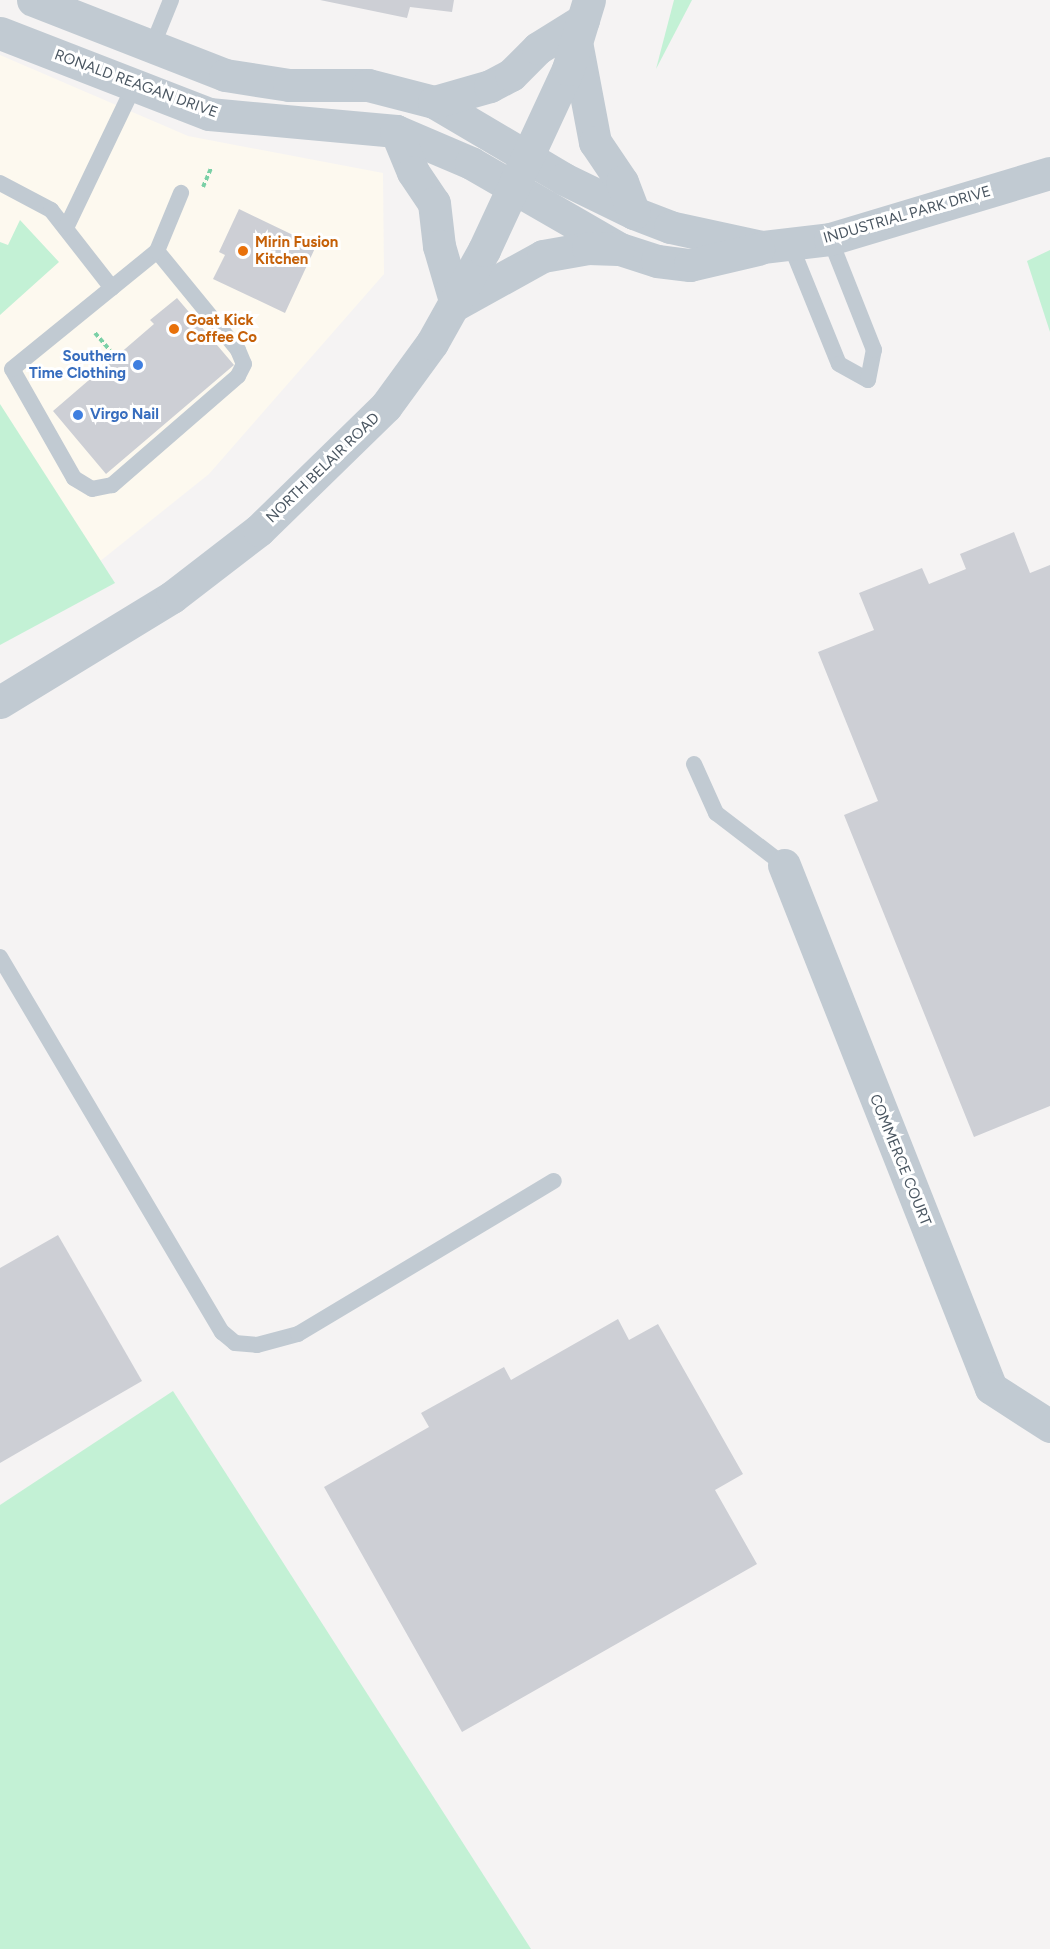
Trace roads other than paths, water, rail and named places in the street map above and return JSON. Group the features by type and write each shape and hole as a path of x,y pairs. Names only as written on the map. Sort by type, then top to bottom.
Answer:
{"street":[{"path":"33,0 225,75 289,85 368,85 434,102 529,156"},
{"path":"434,102 490,86 511,75 538,48 583,21 595,142 622,182 634,213"},
{"name":"NORTH BELAIR ROAD","path":"0,702 172,597 259,530 386,406 456,304 529,156 583,21"},
{"name":"RONALD REAGAN DRIVE","path":"0,33 209,114 396,131 471,163 514,189"},
{"path":"134,86 152,47"},
{"path":"396,131 413,172 434,203 439,246 456,304 543,256 588,248 620,249"},
{"name":"INDUSTRIAL PARK DRIVE","path":"529,156 564,179 634,213 670,227 777,247"},
{"name":"INDUSTRIAL PARK DRIVE","path":"514,189 620,249 657,261 690,265 777,247 830,239 1050,173"},
{"name":"COMMERCE COURT","path":"784,866 991,1388 1050,1426"}],"lane":[{"path":"152,47 171,0"},
{"path":"66,228 134,86"},
{"path":"0,183 51,210 112,288"},
{"path":"157,251 238,350 244,364 238,376 112,485 92,489 74,478 12,369 157,251 182,193"},
{"path":"777,247 839,364 868,380 874,350 830,239"},
{"path":"694,764 716,813 784,866"},
{"path":"0,957 222,1332 235,1343 257,1345 298,1334 554,1181"}],"place":[{"name":"Mirin Fusion Kitchen","path":"243,251"},
{"name":"Goat Kick Coffee Co","path":"174,329"},
{"name":"Southern Time Clothing","path":"138,365"},
{"name":"Virgo Nail","path":"78,415"}]}
